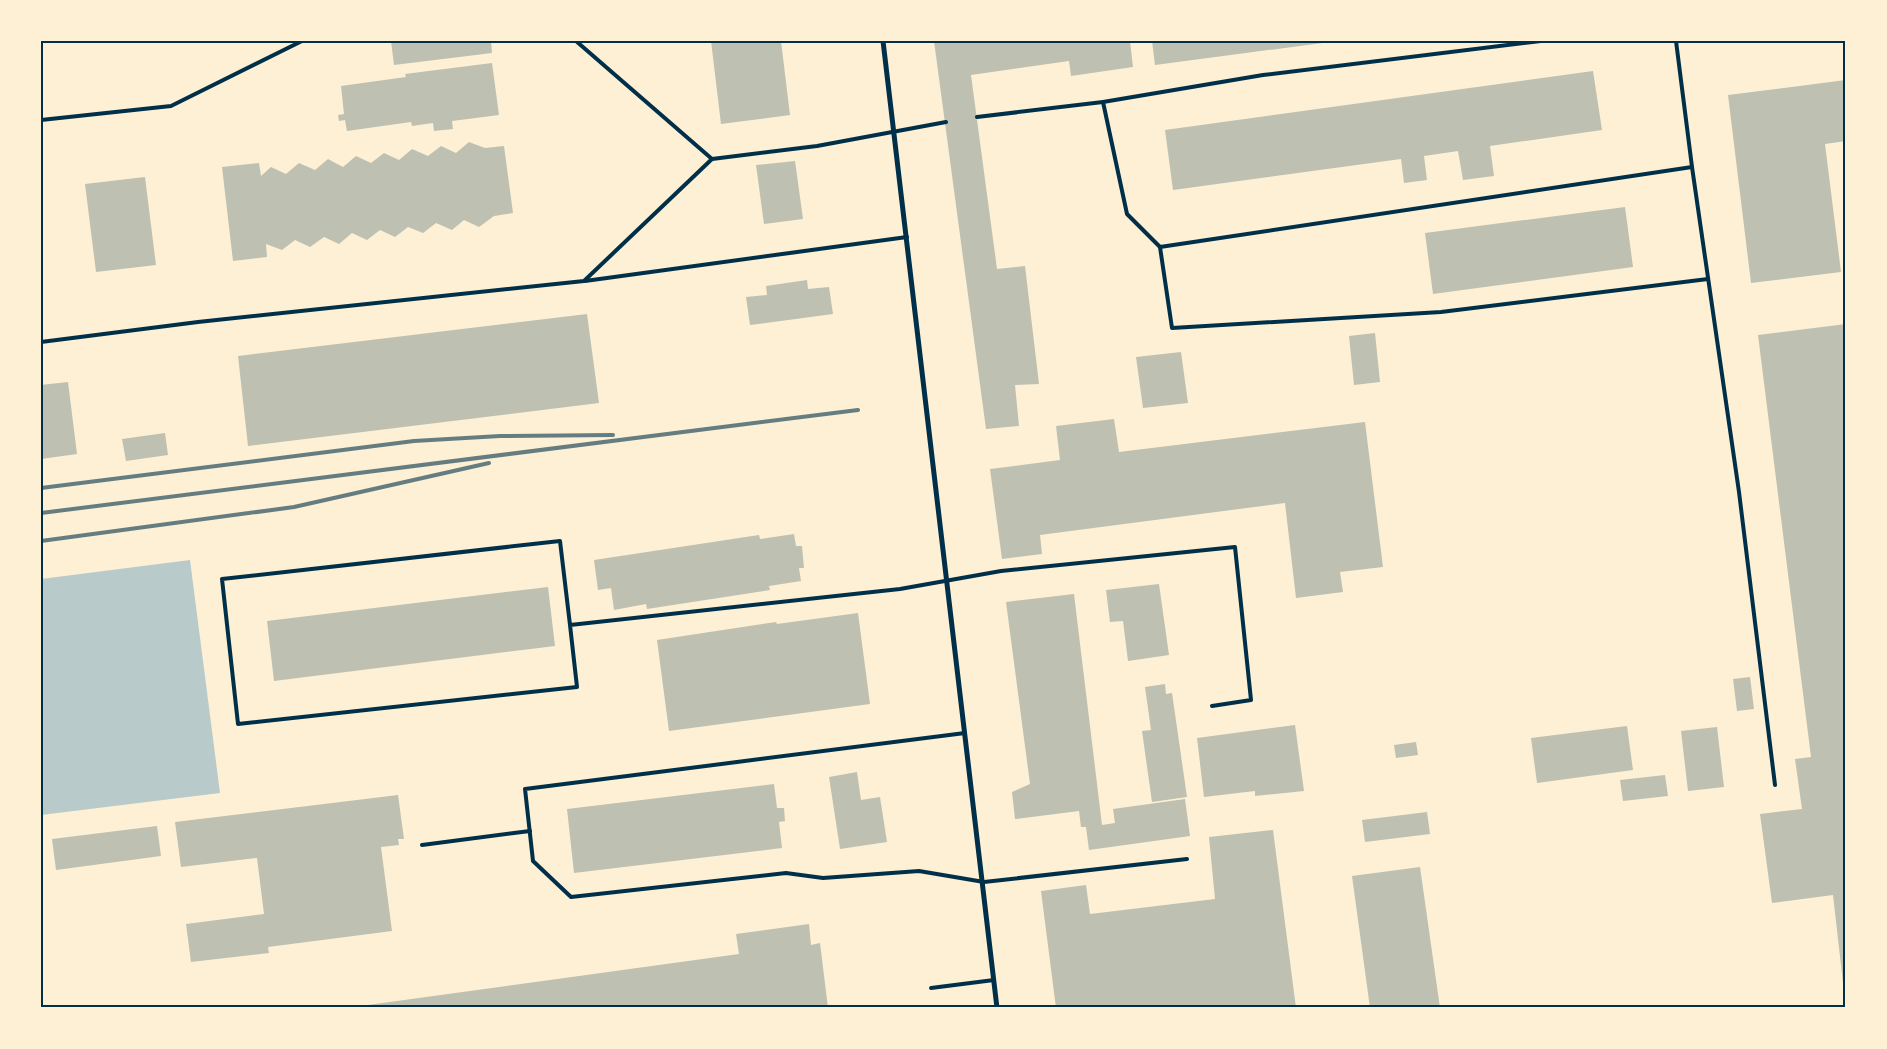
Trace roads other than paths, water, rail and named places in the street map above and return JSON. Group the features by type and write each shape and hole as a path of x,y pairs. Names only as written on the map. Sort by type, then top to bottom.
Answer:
{"street":[{"path":"883,41 984,882 997,1008"}],"lane":[{"path":"41,120 171,106 302,41"},
{"path":"576,41 712,160"},
{"path":"977,117 1103,102 1263,75 1541,41"},
{"path":"1676,41 1692,168 1739,492 1775,785"},
{"path":"1103,102 1127,214 1160,247 1172,328 1441,312 1708,279"},
{"path":"584,281 712,160 817,146 946,122"},
{"path":"1160,247 1692,168"},
{"path":"41,342 198,322 584,281 907,237"},
{"path":"560,541 570,625 577,687 238,724 222,579 560,541"},
{"path":"570,625 900,589 1001,571 1235,547 1251,700 1212,706"},
{"path":"966,732 525,789 533,861 571,897 786,873 823,878 918,871 984,882 1187,859"},
{"path":"422,845 530,831"},
{"path":"930,988 994,980"}],"railway":[{"path":"41,513 858,410"},
{"path":"41,488 414,441 500,436 613,435"},
{"path":"41,541 294,507 489,463"}]}
